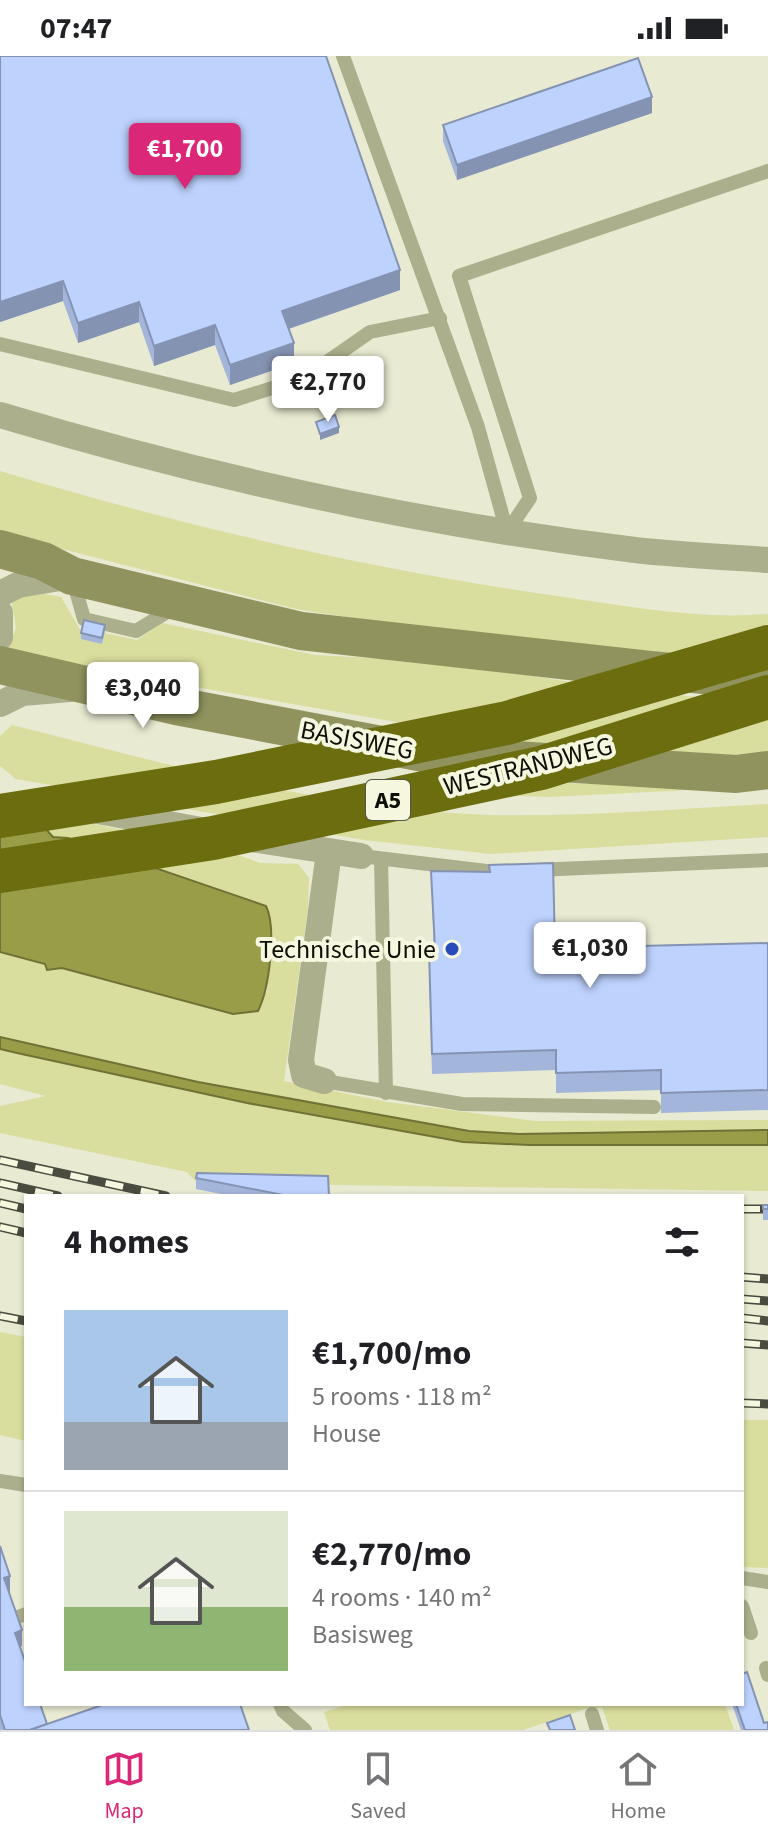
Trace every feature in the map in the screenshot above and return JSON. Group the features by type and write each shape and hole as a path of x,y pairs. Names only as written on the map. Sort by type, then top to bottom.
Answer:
{"highway":[{"name":"WESTRANDWEG","path":"0,816 216,782 507,723 768,647"},
{"name":"WESTRANDWEG","path":"0,871 213,838 541,768 768,697"}],"main road":[{"path":"0,549 43,561 72,576 179,605 301,631 707,676 768,676"},
{"name":"BASISWEG","path":"0,665 94,687 434,755 736,774 768,770"}],"street":[{"path":"0,415 104,444 329,498 507,532 637,550 768,560"},
{"path":"0,594 18,585 72,576"},
{"path":"0,613 0,637"},
{"path":"0,704 22,693 94,687"},
{"path":"0,793 371,857"},
{"path":"324,1081 304,1075 301,1060 329,852"}],"lane":[{"path":"343,56 478,427 507,532"},
{"path":"507,532 530,498 459,276 768,171"},
{"path":"0,344 234,400 304,378 370,332 440,318"},
{"path":"386,1093 371,857 486,873 768,860"},
{"path":"324,1081 462,1104 654,1107"},
{"path":"0,1481 24,1485"},
{"path":"744,1578 768,1582"},
{"path":"744,1612 751,1633"},
{"path":"281,1706 305,1730"},
{"path":"592,1714 597,1730"}],"shaded area":[{"path":"0,471 207,528 416,573 662,611 715,615 768,614 768,652 710,659 461,635 296,609 0,533"},
{"path":"40,593 61,597 82,633 101,644 104,633 137,640 162,623 315,655 443,662 614,689 768,704 768,755 722,760 546,748 6,654 16,628 11,598"},
{"path":"12,725 248,783 308,795 428,811 558,815 768,804 768,837 491,854 364,840 16,779 0,766 0,736"},
{"path":"556,783 768,786 549,797 471,794"},
{"path":"0,804 235,854 260,863 298,864 309,878 308,908 284,1081 388,1102 535,1121 768,1120 768,1130 519,1134 469,1131 198,1082 0,1037 0,952 55,968 267,992 269,913 205,885 68,838 53,837"},
{"path":"0,825 44,827 53,837 68,838 266,906 271,929 270,959 258,1011 233,1014 62,968 47,970 45,964 0,952"},
{"path":"0,1037 198,1082 469,1131 519,1134 768,1130 768,1145 463,1142 247,1103 17,1053 0,1049"},
{"path":"0,1049 247,1103 463,1142 768,1145 768,1191 197,1183 187,1172 0,1133 0,1106 46,1096 0,1084"},
{"path":"0,1332 24,1337 24,1441 0,1435"},
{"path":"744,1420 768,1420 768,1568 744,1567"},
{"path":"343,1706 726,1706 734,1730 610,1730 602,1707 592,1710 591,1707 523,1730 330,1730 324,1712"}],"building":[{"path":"0,56 326,56 400,270 282,311 294,343 230,365 215,325 154,346 139,302 78,323 63,281 0,302"},
{"path":"638,58 652,97 457,165 443,125"},
{"path":"335,415 339,427 320,434 316,422"},
{"path":"84,620 105,625 102,638 81,633"},
{"path":"553,863 555,948 768,943 768,1090 661,1093 661,1070 556,1073 556,1050 432,1054 429,950 435,949 431,871 490,872 489,865"},
{"path":"197,1173 328,1176 329,1194 278,1194 196,1178"},
{"path":"0,1546 10,1576 4,1578 22,1630 15,1633 24,1658 24,1706 41,1706 47,1724 30,1730 5,1730 0,1715"},
{"path":"747,1672 764,1723 768,1722 768,1730 745,1730 737,1706 744,1706 744,1673"},
{"path":"99,1706 241,1706 249,1730 30,1730"},
{"path":"570,1715 575,1730 550,1730 547,1723"}],"railway":[{"path":"0,1160 157,1194"},
{"path":"0,1183 49,1194"},
{"path":"0,1203 24,1209"},
{"path":"744,1209 768,1209"},
{"path":"0,1227 24,1233"},
{"path":"744,1277 768,1279"},
{"path":"744,1299 768,1301"},
{"path":"0,1316 24,1321"},
{"path":"744,1318 768,1321"},
{"path":"744,1343 768,1345"},
{"path":"744,1403 768,1404"}],"place":[{"name":"Technische Unie","path":"452,949"}]}
